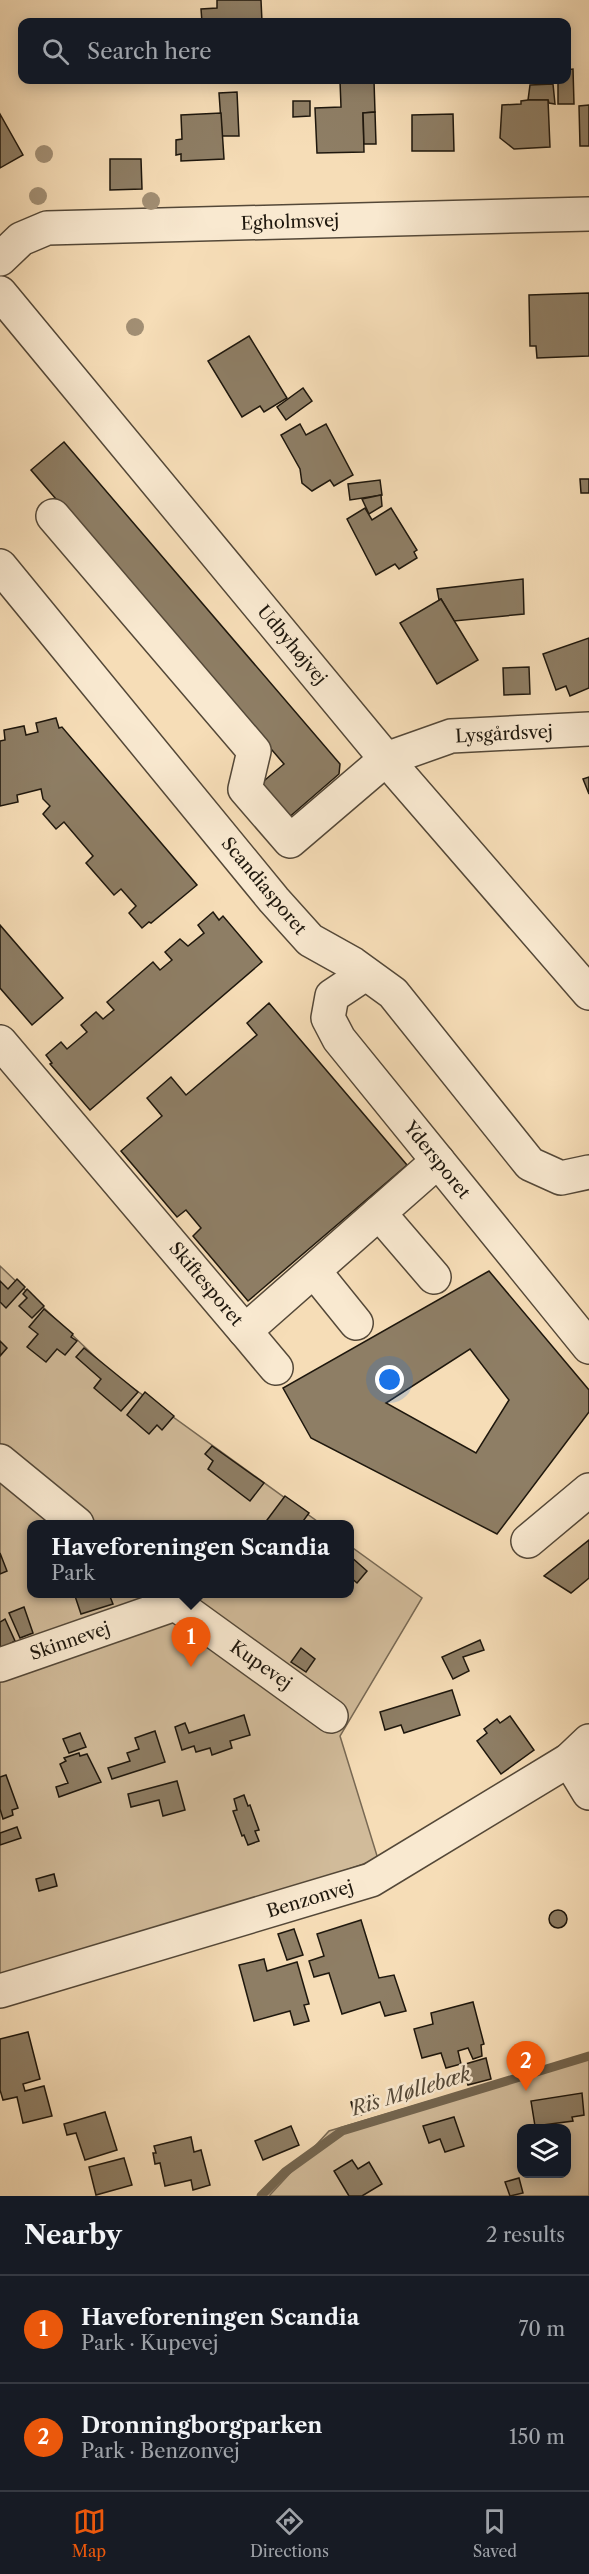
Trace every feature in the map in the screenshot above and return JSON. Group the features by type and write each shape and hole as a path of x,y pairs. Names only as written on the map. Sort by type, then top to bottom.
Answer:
{"street":[{"name":"Egholmsvej","path":"0,259 21,239 46,228 589,214"},
{"name":"Udbyhøjvej","path":"0,293 386,759 589,993"},
{"path":"53,516 254,751 245,789 290,841 386,759"},
{"name":"Scandiasporet","path":"1,568 274,900 310,940 393,993 530,1164 561,1178 589,1172"},
{"name":"Lysgårdsvej","path":"386,759 451,736 589,729"},
{"name":"Ydersporet","path":"365,974 332,996 328,1018 339,1039 589,1347"},
{"name":"Skiftesporet","path":"0,1042 245,1331 438,1161"},
{"path":"379,1213 434,1276"},
{"path":"314,1270 356,1323"},
{"path":"245,1331 276,1368"},
{"path":"0,1461 72,1520"},
{"path":"528,1541 589,1490"},
{"name":"Skinnevej","path":"0,1665 168,1599"},
{"name":"Kupevej","path":"168,1599 331,1716"},
{"path":"579,1750 589,1793"},
{"name":"Benzonvej","path":"0,1991 371,1880 579,1750"}],"shaded area":[{"path":"0,1266 111,1372 315,1520 27,1520 27,1598 354,1598 354,1549 422,1598 340,1736 378,1859 0,1989"},
{"path":"589,2054 589,2196 269,2196 329,2131"}],"building":[{"path":"217,0 261,0 262,18 202,18 201,9 217,8"},
{"path":"571,69 573,69 574,104 558,104 558,84 571,84"},
{"path":"340,84 374,84 375,112 363,113 364,152 317,153 315,108 341,107"},
{"path":"553,84 555,104 549,103 548,100 528,100 530,85"},
{"path":"237,92 239,136 222,136 219,93"},
{"path":"548,100 550,147 514,149 500,138 502,105 521,104 521,101"},
{"path":"293,101 310,101 310,116 293,117"},
{"path":"589,105 589,146 580,146 579,106"},
{"path":"375,112 376,144 364,144 363,113"},
{"path":"221,113 224,159 181,161 181,154 176,155 176,140 182,139 181,115"},
{"path":"0,114 23,155 0,168"},
{"path":"453,114 454,151 412,151 412,115"},
{"path":"110,159 141,159 142,189 110,190"},
{"path":"589,293 589,356 537,358 536,346 530,346 529,295"},
{"path":"249,336 287,398 264,412 260,406 242,417 208,361"},
{"path":"303,388 312,401 286,420 277,407"},
{"path":"300,424 306,435 326,424 353,475 334,486 330,480 312,491 302,483 300,469 281,435"},
{"path":"64,442 340,764 339,774 287,819 259,785 284,764 31,470"},
{"path":"580,479 589,479 589,493 581,493"},
{"path":"380,480 382,495 350,500 348,484"},
{"path":"381,495 382,506 369,514 362,499"},
{"path":"365,508 372,520 391,508 417,550 414,552 417,558 399,569 395,564 376,575 347,519"},
{"path":"523,579 524,614 454,621 441,599 439,600 437,589"},
{"path":"441,599 478,660 437,684 400,623"},
{"path":"589,638 589,688 570,696 566,686 556,690 543,654"},
{"path":"529,667 530,694 504,695 503,668"},
{"path":"56,718 59,728 62,727 197,885 142,928 129,913 136,906 121,889 114,895 86,863 93,856 64,822 56,829 43,814 50,806 43,799 41,789 17,795 18,802 0,806 0,741 5,740 4,730 24,726 26,735 38,732 36,723"},
{"path":"589,777 589,794 583,779"},
{"path":"213,912 219,920 223,916 262,962 90,1110 50,1064 52,1063 46,1055 61,1042 67,1049 87,1032 81,1025 96,1012 103,1019 114,1010 107,1002 153,962 160,970 172,960 165,952 180,939 188,946 204,933 198,925"},
{"path":"0,925 63,998 32,1025 0,988"},
{"path":"269,1003 407,1165 248,1301 193,1236 201,1228 186,1210 177,1217 121,1151 162,1116 147,1098 171,1077 186,1095 257,1035 247,1023"},
{"path":"489,1271 589,1390 589,1412 497,1534 311,1438 283,1388","holes":["470,1349 509,1400 476,1453 386,1403"]},
{"path":"17,1279 25,1287 6,1308 0,1302 0,1281 8,1289"},
{"path":"27,1289 44,1306 32,1318 19,1306 27,1298 23,1294"},
{"path":"44,1309 73,1334 71,1337 77,1341 65,1355 57,1349 46,1362 27,1347 38,1334 29,1327"},
{"path":"0,1341 7,1348 0,1356"},
{"path":"84,1348 138,1392 121,1411 94,1388 101,1379 76,1357"},
{"path":"145,1392 174,1416 162,1430 157,1425 149,1434 127,1415"},
{"path":"212,1446 264,1483 250,1501 208,1469 213,1461 205,1454"},
{"path":"285,1496 309,1513 304,1520 267,1520"},
{"path":"589,1540 589,1578 571,1593 544,1576"},
{"path":"0,1553 7,1571 0,1574"},
{"path":"354,1560 367,1571 357,1583 354,1580"},
{"path":"76,1598 111,1598 113,1604 81,1614"},
{"path":"24,1607 33,1633 20,1638 9,1613"},
{"path":"5,1619 15,1641 0,1649 0,1622"},
{"path":"480,1640 484,1650 463,1657 469,1671 453,1679 442,1657"},
{"path":"301,1648 315,1659 306,1672 291,1662"},
{"path":"452,1690 460,1715 404,1733 401,1725 385,1730 380,1712"},
{"path":"244,1715 250,1735 230,1741 232,1748 212,1755 210,1748 196,1752 194,1746 182,1750 175,1727 185,1723 189,1733"},
{"path":"510,1716 534,1750 501,1774 477,1741 487,1733 484,1729 497,1719 500,1723"},
{"path":"155,1731 165,1762 112,1779 108,1768 130,1761 127,1753 139,1749 135,1738"},
{"path":"80,1733 86,1747 69,1753 63,1739"},
{"path":"79,1753 80,1756 87,1754 101,1782 59,1797 56,1787 68,1783 60,1764 66,1761 64,1758"},
{"path":"6,1775 18,1808 12,1810 13,1815 3,1819 0,1809 0,1777"},
{"path":"177,1781 185,1810 163,1816 159,1800 131,1807 128,1794"},
{"path":"244,1795 259,1830 255,1831 259,1841 248,1845 244,1835 242,1836 233,1811 237,1810 234,1799"},
{"path":"17,1827 21,1838 0,1845 0,1833"},
{"path":"54,1874 57,1886 39,1891 36,1879"},
{"path":"554,1910 562,1910 567,1915 565,1926 554,1928 549,1923 549,1915"},
{"path":"361,1920 379,1978 394,1975 406,2011 385,2016 380,2002 342,2014 329,1973 314,1977 309,1961 324,1956 317,1934"},
{"path":"294,1929 303,1955 287,1960 278,1934"},
{"path":"264,1959 267,1971 297,1962 309,2004 304,2005 309,2021 294,2025 290,2011 254,2021 239,1965"},
{"path":"473,2002 484,2044 481,2045 482,2056 473,2059 468,2048 458,2051 461,2064 446,2068 441,2053 422,2058 414,2029 433,2024 431,2013"},
{"path":"28,2032 40,2079 23,2084 25,2091 44,2086 52,2116 23,2123 17,2097 3,2100 0,2090 0,2039"},
{"path":"486,2058 491,2079 468,2085 462,2065"},
{"path":"582,2093 584,2115 572,2117 573,2121 535,2124 531,2101"},
{"path":"373,2095 378,2109 355,2117 351,2102"},
{"path":"105,2112 117,2150 85,2160 76,2133 67,2135 64,2124"},
{"path":"454,2117 464,2146 445,2152 440,2139 429,2143 423,2126"},
{"path":"291,2126 299,2145 263,2160 255,2141"},
{"path":"191,2137 194,2152 201,2150 210,2185 193,2190 191,2180 165,2186 160,2163 155,2164 154,2146"},
{"path":"124,2158 132,2185 96,2195 89,2167"},
{"path":"352,2160 358,2169 369,2162 382,2184 362,2196 349,2196 334,2171"},
{"path":"519,2178 523,2193 510,2196 505,2182"}],"waterway":[{"name":"Ris Møllebæk","path":"261,2196 285,2172 342,2131 589,2056"}],"place":[{"name":"Haveforeningen Scandia","path":"191,1667"},
{"name":"Dronningborgparken","path":"526,2091"}]}
